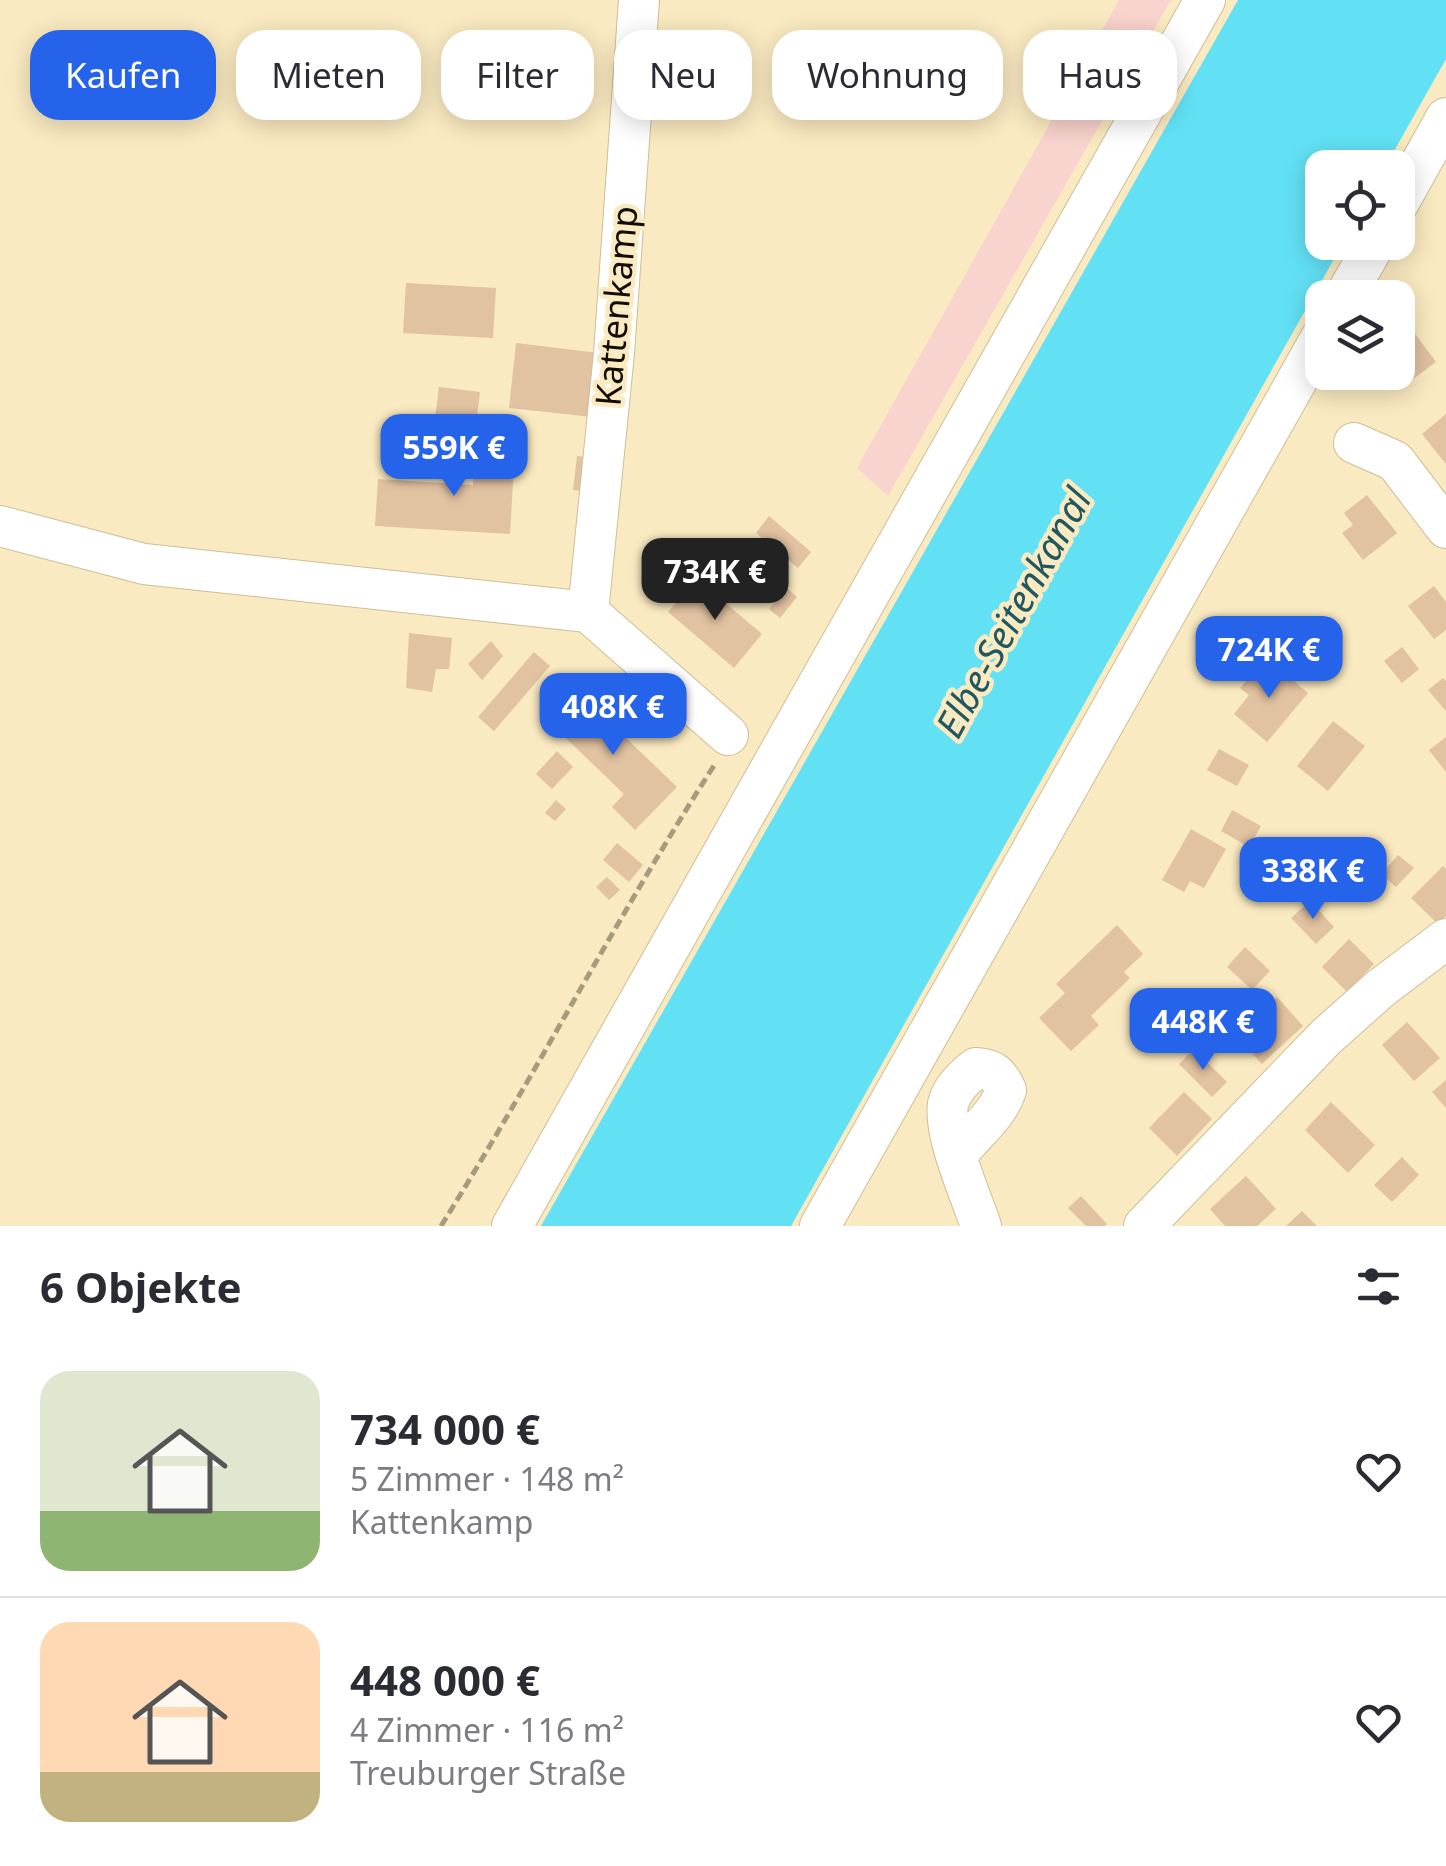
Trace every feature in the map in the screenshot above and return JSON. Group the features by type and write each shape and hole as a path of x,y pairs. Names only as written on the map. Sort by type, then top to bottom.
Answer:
{"street":[{"name":"Kattenkamp","path":"588,612 614,353 639,0"},
{"path":"512,1226 1205,0"},
{"path":"1415,174 1446,118"},
{"path":"820,1226 1305,366"},
{"path":"1354,443 1395,461 1446,528"},
{"path":"0,526 144,564 588,612 722,748"},
{"path":"1144,1226 1326,1036 1446,939"},
{"path":"956,1155 981,1226"}],"path":[{"path":"441,1226 722,748"}],"shaded area":[{"path":"1119,0 1171,0 1154,30 1102,30"},
{"path":"1052,120 1103,120 888,496 857,468"}],"water":[{"name":"Elbe-Seitenkanal","path":"1238,0 1446,0 1446,59 1395,150 1305,150 1305,260 1333,260 1322,280 1305,280 1305,311 791,1226 541,1226 1170,120 1177,120 1177,107"}],"building":[{"path":"406,283 496,288 493,338 403,333"},
{"path":"1415,334 1436,362 1415,378"},
{"path":"516,343 599,353 592,417 509,408"},
{"path":"439,387 480,392 476,424 435,418"},
{"path":"1446,414 1446,464 1422,434"},
{"path":"475,446 515,449 510,534 375,526 378,479 473,485"},
{"path":"577,456 597,458 594,492 573,490"},
{"path":"1367,495 1397,533 1363,560 1342,533 1353,525 1344,513"},
{"path":"769,516 811,552 798,568 756,533"},
{"path":"697,579 762,634 734,668 668,612"},
{"path":"1434,586 1446,602 1446,630 1434,639 1408,606"},
{"path":"787,588 797,597 780,618 769,609"},
{"path":"409,633 452,638 449,669 436,669 432,692 406,688"},
{"path":"491,641 503,656 482,680 468,664"},
{"path":"1402,647 1419,669 1402,683 1384,661"},
{"path":"534,652 550,666 494,731 478,717"},
{"path":"1260,664 1269,672 1275,665 1308,693 1267,742 1234,714 1249,695 1240,688"},
{"path":"1443,678 1446,681 1446,711 1428,690"},
{"path":"575,689 677,787 635,830 612,807 624,794 546,719"},
{"path":"1333,721 1365,746 1328,791 1297,766"},
{"path":"1446,737 1446,772 1429,750"},
{"path":"1219,749 1249,765 1237,786 1207,770"},
{"path":"557,751 573,767 552,789 536,774"},
{"path":"556,800 566,809 555,821 545,813"},
{"path":"1232,810 1261,826 1249,847 1221,831"},
{"path":"1191,829 1226,849 1204,888 1190,881 1184,892 1162,880"},
{"path":"617,843 643,865 629,882 603,860"},
{"path":"1398,855 1414,868 1396,887 1381,874"},
{"path":"1443,866 1446,916 1438,924 1411,898"},
{"path":"607,877 620,890 609,900 596,887"},
{"path":"1310,901 1334,927 1316,944 1291,918"},
{"path":"1117,925 1143,954 1124,972 1130,978 1091,1016 1099,1025 1071,1051 1039,1018 1065,993 1056,984"},
{"path":"1349,939 1374,964 1347,992 1322,967"},
{"path":"1245,947 1270,971 1252,990 1227,967"},
{"path":"1277,997 1303,1026 1262,1064 1236,1036"},
{"path":"1407,1022 1440,1058 1414,1081 1382,1045"},
{"path":"1194,1049 1227,1082 1212,1097 1179,1064"},
{"path":"1446,1080 1446,1108 1432,1092"},
{"path":"1184,1092 1212,1119 1177,1156 1149,1128"},
{"path":"1331,1102 1375,1145 1348,1173 1305,1130"},
{"path":"1402,1157 1419,1175 1392,1202 1374,1185"},
{"path":"1246,1176 1276,1209 1257,1226 1225,1226 1210,1209"},
{"path":"1081,1196 1105,1226 1086,1226 1068,1208"},
{"path":"1302,1211 1317,1226 1286,1226"}]}
